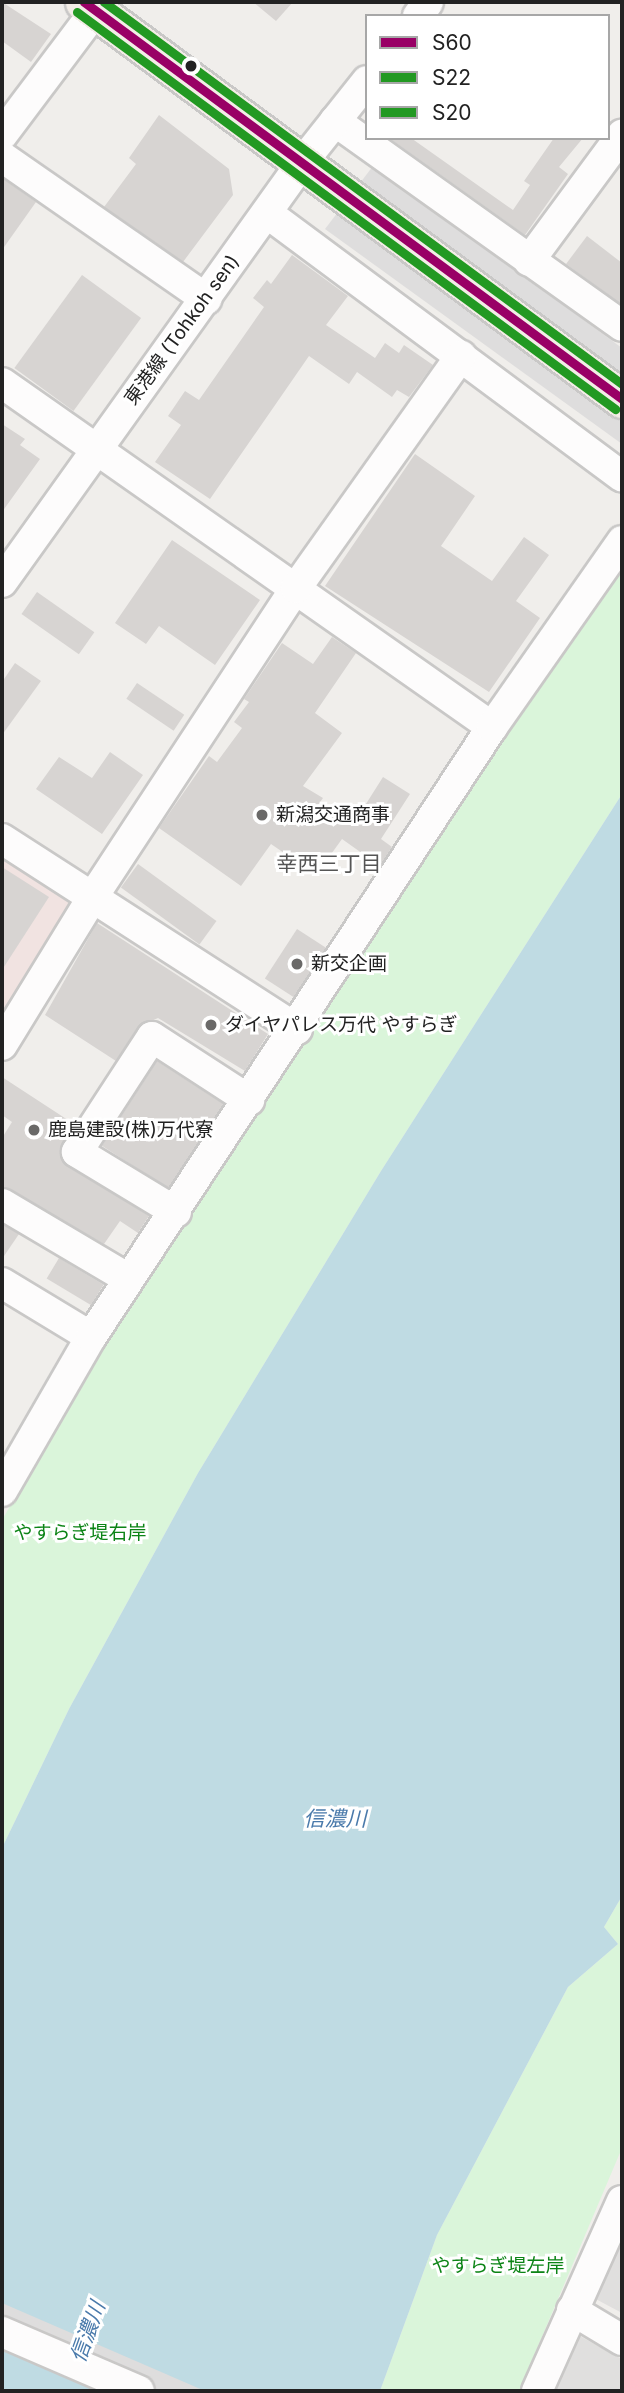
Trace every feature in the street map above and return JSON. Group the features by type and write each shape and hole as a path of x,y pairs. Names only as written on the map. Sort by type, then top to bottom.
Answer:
{"main road":[{"path":"94,4 301,164 622,398"}],"street":[{"path":"2,135 94,4"},
{"name":"東港線 (Tohkoh sen)","path":"2,582 301,164 365,84"},
{"path":"335,121 622,326"},
{"path":"529,261 622,135"},
{"path":"2,157 206,299"},
{"path":"267,214 622,477"},
{"path":"2,1045 92,898 296,588 461,356"},
{"path":"2,383 492,727"},
{"path":"2,1491 91,1337 297,1029 492,727 622,541"},
{"path":"2,839 297,1029"},
{"path":"176,1212 77,1152 152,1037 249,1100"},
{"path":"2,1203 129,1279"},
{"path":"2,1283 91,1337"},
{"path":"537,2391 572,2311 619,2218"},
{"path":"572,2311 622,2340"},
{"path":"2,2332 139,2391"}],"shaded area":[{"path":"2,856 78,902 2,1020"},
{"path":"619,2241 622,2243 622,2313 590,2296"},
{"path":"576,2334 622,2359 622,2391 546,2391"}],"green space":[{"name":"やすらぎ堤右岸","path":"622,550 622,794 381,1171 198,1473 69,1709 2,1848 2,1520 107,1340 294,1048"},
{"name":"やすらぎ堤左岸","path":"622,1896 622,2148 519,2391 380,2391 437,2235 568,1987 618,1944 604,1927"}],"water":[{"name":"信濃川","path":"622,794 622,1896 604,1927 618,1944 568,1987 437,2235 380,2391 2,2391 2,1848 69,1709 198,1473 381,1171"}],"pier":[{"path":"373,166 622,348 622,444 325,229"},
{"path":"2,2303 205,2391 99,2391 2,2349"}],"building":[{"path":"2,2 51,34 31,62 2,41"},
{"path":"253,2 293,2 276,21"},
{"path":"159,115 229,169 233,195 183,262 104,207 136,164 129,158"},
{"path":"392,140 414,140 513,210 530,185 524,181 553,140 581,140 559,167 568,174 525,235"},
{"path":"2,178 36,202 2,250"},
{"path":"587,236 622,263 622,305 566,264"},
{"path":"292,255 348,296 326,325 375,358 385,343 399,353 404,345 433,365 409,397 397,390 392,397 357,372 349,384 309,356 210,499 155,462 181,425 168,416 185,391 199,400 264,307 253,298 267,280 271,284"},
{"path":"82,275 141,318 73,411 14,368"},
{"path":"2,424 25,439 20,445 40,459 2,512"},
{"path":"415,454 475,496 441,546 492,581 524,537 549,555 516,601 540,618 489,692 325,586"},
{"path":"172,540 260,600 215,665 159,626 146,644 115,623"},
{"path":"37,592 94,632 79,654 22,614"},
{"path":"332,637 356,653 315,713 342,733 303,786 323,798 318,805 352,826 383,777 410,794 381,839 392,847 380,866 342,839 316,875 271,844 241,886 159,828 209,756 217,762 242,728 234,722 249,702 244,699 282,643 313,664"},
{"path":"15,663 41,681 2,735 2,682"},
{"path":"137,683 184,715 174,731 126,699"},
{"path":"110,752 143,775 102,834 36,789 59,757 92,778"},
{"path":"138,864 216,921 199,944 121,887"},
{"path":"2,867 49,897 2,970"},
{"path":"97,923 268,1034 245,1071 158,1018 138,1027 116,1061 45,1015"},
{"name":"新交企画","path":"297,929 326,948 294,998 265,978"},
{"path":"157,1061 223,1104 168,1189 102,1146"},
{"path":"2,1077 74,1124 62,1143 62,1161 149,1216 138,1233 120,1221 104,1244 2,1187 2,1138 12,1122 2,1115"},
{"path":"2,1224 19,1234 2,1259"},
{"path":"59,1258 104,1285 91,1305 47,1279"}],"transit line":[{"name":"S60","path":"84,2 622,399"},
{"name":"S20","path":"104,2 622,384"},
{"name":"S22","path":"77,12 615,409"}],"place":[{"name":"新潟交通商事","path":"262,815"},
{"name":"新交企画","path":"297,964"},
{"name":"ダイヤパレス万代 やすらぎ","path":"211,1025"},
{"name":"鹿島建設(株)万代寮","path":"34,1130"}],"district":[{"name":"幸西三丁目","path":"329,864"}]}
